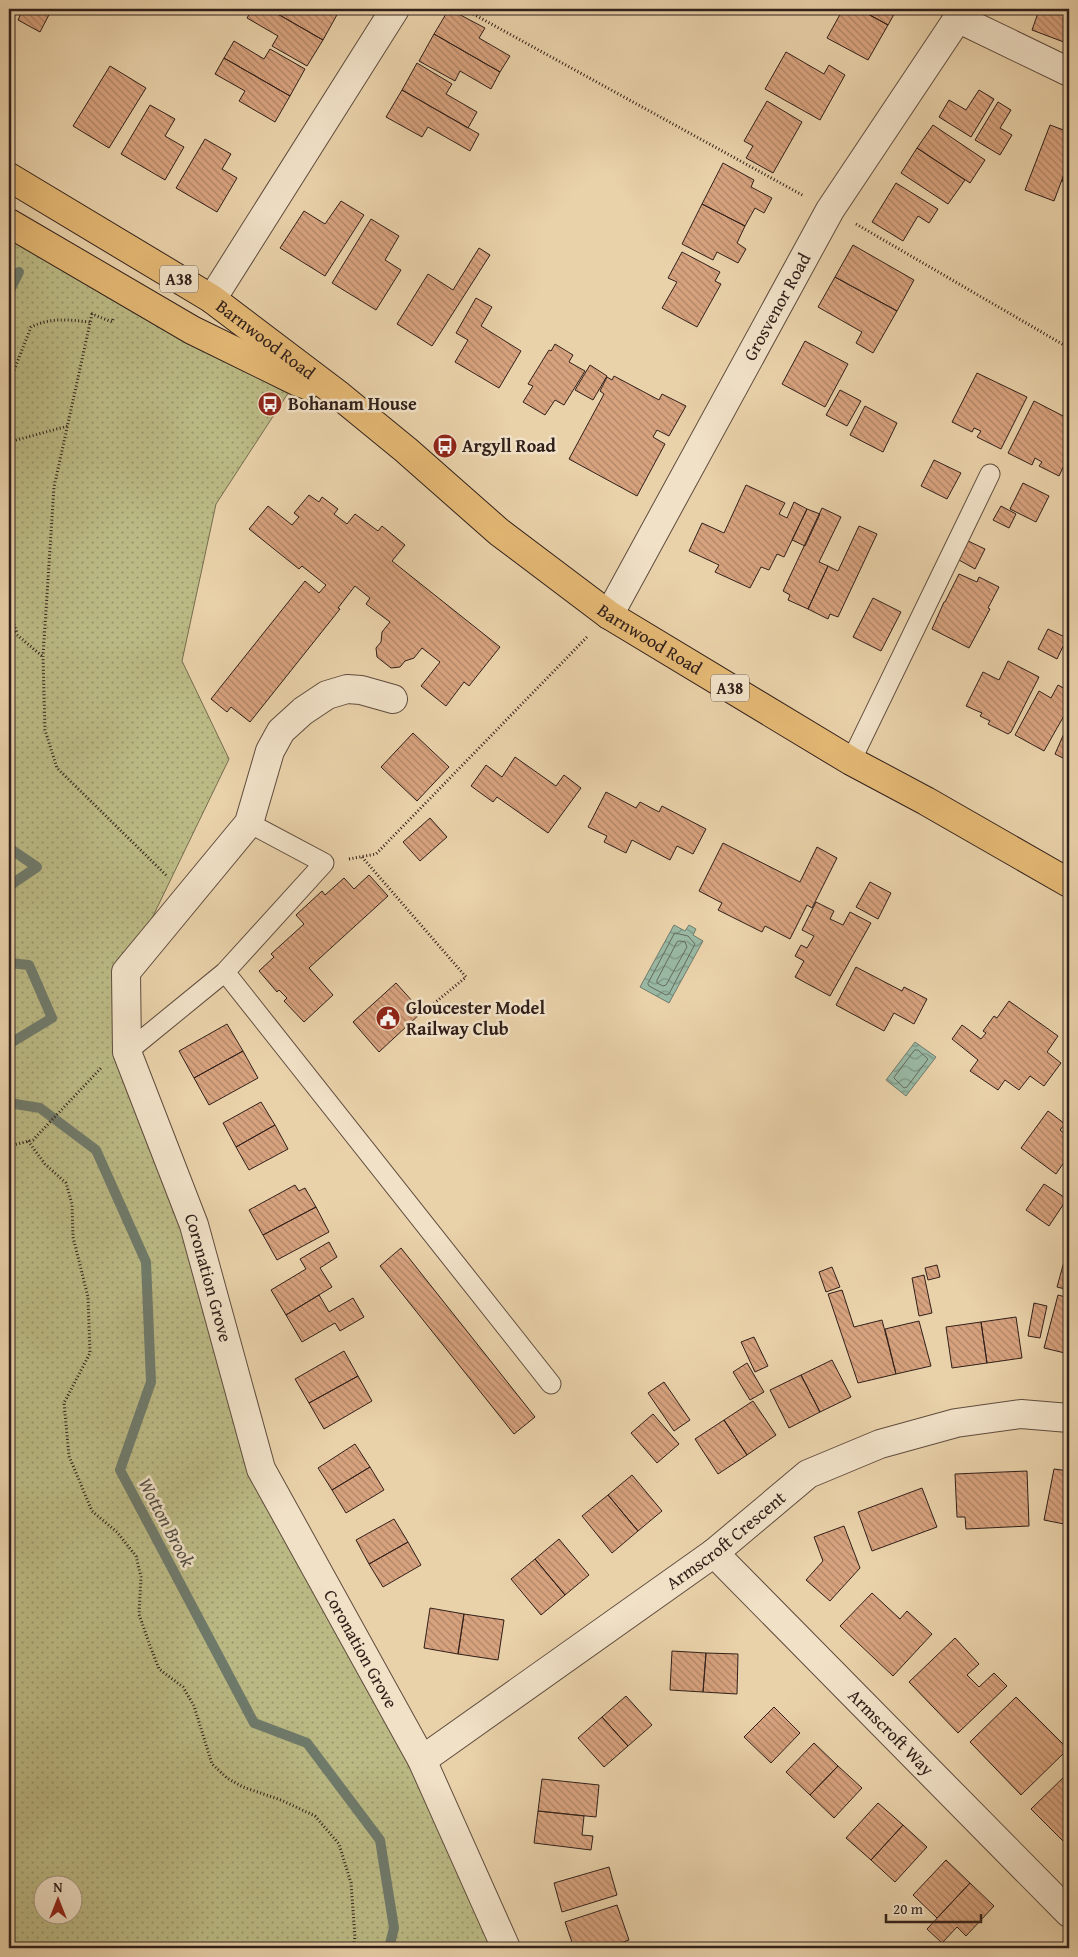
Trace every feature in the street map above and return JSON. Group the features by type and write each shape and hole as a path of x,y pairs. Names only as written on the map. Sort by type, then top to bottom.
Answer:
{"main road":[{"name":"Barnwood Road","path":"9,177 212,299 340,396 406,450 499,532 609,615 852,761 926,801 1069,884"},
{"name":"Barnwood Road","path":"9,223 192,330 296,381 340,396"}],"street":[{"path":"212,299 395,9"},
{"path":"960,13 1069,72"},
{"name":"Grosvenor Road","path":"609,615 830,210 960,13"},
{"name":"Coronation Grove","path":"393,699 361,690 346,689 327,694 303,711 281,731 270,751 249,823 126,972 127,1048 194,1225 261,1469 422,1760 506,1948"},
{"name":"Armscroft Crescent","path":"422,1760 714,1553 808,1474 880,1444 956,1423 1021,1414 1069,1418"},
{"name":"Armscroft Way","path":"714,1553 1069,1913"}],"lane":[{"path":"852,761 990,474"},
{"path":"127,1048 225,972 324,863 249,823"},
{"path":"225,972 551,1384"}],"path":[{"path":"464,9 830,210 1069,348"},
{"path":"129,292 112,322 92,314 54,487 43,656 45,730 57,768 188,897"},
{"path":"9,383 31,328 40,323 56,319 90,322"},
{"path":"9,442 68,426"},
{"path":"9,611 17,634"},
{"path":"324,863 376,854 609,615"},
{"path":"9,628 43,656"},
{"path":"361,856 466,977 430,1006"},
{"path":"9,1146 33,1140 127,1048"},
{"path":"28,1141 45,1164 66,1183 72,1204 73,1237 88,1297 90,1353 64,1403 69,1456 92,1511 117,1532 136,1556 141,1577 140,1614 149,1643 159,1670 183,1687 194,1706 212,1764 227,1778 243,1787 281,1800 315,1816 339,1844 351,1884 355,1937 354,1948"}],"shaded area":[{"path":"9,223 296,381 216,504 182,661 229,759 126,972 127,1052 261,1469 506,1948 9,1948"}],"water":[{"path":"674,925 685,931 689,925 696,929 693,935 703,941 669,1003 640,987"},
{"path":"915,1042 936,1057 906,1096 886,1080"}],"building":[{"path":"23,9 52,9 40,32 18,20"},
{"path":"252,9 269,9 323,40 307,66 272,46 278,36 247,18"},
{"path":"269,9 331,9 338,13 323,40"},
{"path":"449,9 485,28 479,38 510,56 500,72 434,34"},
{"path":"843,9 859,9 888,25 868,60 827,38"},
{"path":"859,9 897,9 888,25"},
{"path":"1026,9 1069,9 1069,44 1032,30 1038,13"},
{"path":"434,34 500,72 491,89 460,71 455,81 419,61"},
{"path":"234,41 264,59 270,49 305,69 290,96 224,58"},
{"path":"786,52 824,74 829,65 845,75 820,120 765,89"},
{"path":"224,58 290,96 275,122 239,101 245,91 215,74"},
{"path":"417,63 452,84 446,94 477,112 468,128 402,90"},
{"path":"110,66 146,88 109,148 73,126"},
{"path":"402,90 479,134 470,151 428,127 422,137 386,117"},
{"path":"979,90 994,99 971,137 939,117 949,100 966,110"},
{"path":"767,101 802,122 773,173 746,158 753,146 744,141"},
{"path":"998,102 1011,110 1000,128 1012,135 1000,155 975,140"},
{"path":"150,105 175,119 165,136 184,147 165,180 121,154"},
{"path":"933,125 985,160 970,183 917,148"},
{"path":"1050,125 1069,132 1069,161 1054,201 1025,190"},
{"path":"205,139 231,154 222,169 237,178 217,212 176,188"},
{"path":"917,148 965,180 948,204 901,173"},
{"path":"1069,161 1069,184 1062,181"},
{"path":"723,163 754,180 751,187 772,198 764,213 755,208 745,226 702,204"},
{"path":"896,183 938,209 929,223 918,216 903,241 872,222"},
{"path":"341,201 364,215 325,276 280,248 304,211 325,224"},
{"path":"702,204 745,226 737,243 746,249 738,263 717,252 713,260 682,244"},
{"path":"371,219 399,236 385,260 401,270 376,310 332,283"},
{"path":"853,245 914,280 897,311 835,277"},
{"path":"479,248 490,255 432,346 397,324 428,274 453,290"},
{"path":"682,252 720,272 715,281 721,284 697,327 662,308 677,282 668,278"},
{"path":"835,277 897,311 873,353 856,343 862,332 818,307"},
{"path":"476,298 492,307 481,326 521,351 499,388 455,362 468,340 456,333"},
{"path":"805,341 848,364 825,407 782,384"},
{"path":"555,344 573,355 569,362 585,371 564,405 555,400 545,415 523,402 533,386 528,384 549,350 551,351"},
{"path":"590,365 607,376 593,400 575,390"},
{"path":"977,373 1027,397 1001,449 977,437 981,431 974,428 972,432 952,422"},
{"path":"614,376 659,400 662,394 686,406 669,436 657,430 653,437 665,444 637,496 569,459 604,394 600,391 607,377 612,380"},
{"path":"840,390 861,401 847,426 826,415"},
{"path":"1034,401 1069,419 1069,455 1059,476 1039,466 1042,462 1035,458 1032,465 1008,453"},
{"path":"865,406 897,423 883,452 850,435"},
{"path":"934,460 961,473 947,499 921,486"},
{"path":"1023,483 1049,496 1036,522 1010,509"},
{"path":"746,485 785,503 779,514 787,518 794,502 807,509 784,557 777,554 769,570 761,567 750,588 715,572 719,565 689,551 702,523 724,533"},
{"path":"309,495 319,502 322,497 338,509 334,514 347,524 355,514 378,531 382,526 405,545 392,561 500,647 469,686 464,682 446,706 421,686 440,662 422,648 414,658 405,661 400,667 391,668 377,657 376,648 381,642 382,632 390,622 366,604 370,598 355,586 338,608 340,609 250,722 231,707 227,712 211,699 305,581 319,593 326,585 302,566 299,569 249,529 268,506 292,525 299,517 294,513"},
{"path":"1001,506 1016,514 1009,528 993,520"},
{"path":"822,508 841,517 819,562 828,566 808,609 788,600 790,595 783,591"},
{"path":"807,509 820,514 805,546 792,540"},
{"path":"859,526 877,534 838,617 830,614 828,619 808,609 828,566 838,571"},
{"path":"968,541 985,549 975,569 959,560"},
{"path":"959,574 977,582 979,577 999,587 988,608 990,609 969,648 932,629"},
{"path":"873,598 901,612 881,651 853,637"},
{"path":"1048,629 1067,638 1057,659 1038,649"},
{"path":"1008,661 1039,677 1011,732 1008,734 988,724 990,721 980,716 982,713 966,706 983,672 999,680"},
{"path":"1058,685 1069,691 1069,702 1063,713 1065,714 1044,751 1015,735 1039,691 1051,698"},
{"path":"1069,722 1069,761 1055,754"},
{"path":"413,733 449,767 417,801 381,767"},
{"path":"515,757 556,786 564,775 581,788 548,833 497,797 493,802 471,786 486,765 502,777"},
{"path":"606,792 636,808 640,802 659,812 662,806 706,829 693,854 677,846 670,860 632,840 626,853 604,842 607,836 588,827"},
{"path":"430,818 447,837 420,861 403,842"},
{"path":"723,843 800,882 817,847 837,858 812,908 807,905 790,939 765,926 762,932 718,910 722,903 699,891"},
{"path":"369,875 388,896 309,968 333,995 304,1022 284,1001 287,998 279,990 277,992 259,971 274,957 271,954 304,924 296,915 322,891 325,895 344,878 354,889"},
{"path":"870,882 891,893 878,919 856,907"},
{"path":"816,902 834,911 830,919 843,925 850,912 871,923 830,996 795,977 804,961 795,956 801,945 807,948 814,936 802,930"},
{"path":"856,967 902,991 904,987 927,999 914,1024 894,1013 884,1031 836,1005"},
{"path":"396,983 422,1012 379,1052 353,1022"},
{"path":"1009,1001 1058,1036 1047,1052 1061,1063 1044,1086 1030,1076 1019,1090 1005,1080 998,1090 970,1071 978,1060 952,1039 962,1025 981,1039 986,1033 983,1031 994,1016 997,1018"},
{"path":"227,1024 243,1051 194,1078 179,1051"},
{"path":"243,1051 258,1078 209,1105 194,1078"},
{"path":"261,1102 275,1125 236,1147 223,1123"},
{"path":"1048,1111 1065,1124 1060,1130 1069,1137 1069,1155 1056,1174 1021,1148"},
{"path":"275,1125 288,1149 249,1170 236,1147"},
{"path":"1044,1184 1067,1199 1049,1226 1026,1210"},
{"path":"295,1185 299,1191 305,1188 316,1207 263,1235 249,1210"},
{"path":"316,1207 329,1232 277,1260 263,1235"},
{"path":"329,1242 337,1257 320,1268 332,1287 286,1315 271,1290 306,1269 300,1259"},
{"path":"401,1248 535,1417 514,1434 380,1266"},
{"path":"1065,1258 1069,1259 1069,1290 1057,1287"},
{"path":"937,1265 940,1277 928,1280 925,1268"},
{"path":"832,1267 840,1287 826,1292 819,1272"},
{"path":"924,1275 932,1313 919,1316 912,1278"},
{"path":"842,1290 854,1327 882,1320 896,1374 858,1383 828,1294"},
{"path":"319,1295 329,1312 353,1298 364,1317 340,1331 335,1323 302,1342 286,1315"},
{"path":"1058,1295 1069,1298 1069,1354 1044,1348"},
{"path":"1034,1303 1047,1306 1040,1338 1028,1336"},
{"path":"1016,1317 1022,1358 987,1363 981,1322"},
{"path":"919,1321 931,1366 896,1374 885,1329"},
{"path":"981,1322 987,1363 952,1368 946,1327"},
{"path":"754,1337 768,1366 755,1372 741,1342"},
{"path":"344,1351 358,1376 309,1403 295,1379"},
{"path":"832,1360 851,1397 820,1412 801,1375"},
{"path":"747,1363 764,1392 750,1400 733,1372"},
{"path":"801,1375 820,1412 789,1428 770,1390"},
{"path":"358,1376 372,1401 324,1429 309,1403"},
{"path":"664,1382 690,1420 674,1431 648,1393"},
{"path":"753,1401 776,1435 747,1455 724,1420"},
{"path":"653,1414 679,1444 657,1463 631,1433"},
{"path":"724,1420 747,1455 718,1474 695,1439"},
{"path":"355,1444 370,1467 332,1490 318,1468"},
{"path":"370,1467 384,1490 346,1513 332,1490"},
{"path":"1054,1469 1069,1471 1069,1525 1044,1520"},
{"path":"1027,1471 1029,1526 966,1529 965,1517 957,1517 955,1474"},
{"path":"632,1475 662,1511 638,1531 608,1495"},
{"path":"922,1488 937,1527 872,1551 858,1512"},
{"path":"608,1495 638,1531 612,1553 582,1516"},
{"path":"394,1519 408,1542 369,1564 356,1540"},
{"path":"844,1526 860,1568 830,1601 806,1580 823,1561 814,1537"},
{"path":"559,1539 589,1575 565,1595 535,1559"},
{"path":"408,1542 421,1565 383,1587 369,1564"},
{"path":"535,1559 565,1595 541,1615 511,1579"},
{"path":"872,1593 900,1619 907,1611 932,1634 893,1676 840,1626"},
{"path":"430,1608 464,1614 458,1654 424,1648"},
{"path":"464,1614 504,1620 498,1660 458,1654"},
{"path":"955,1638 979,1664 967,1675 979,1687 994,1673 1007,1686 958,1733 909,1682"},
{"path":"672,1651 706,1653 703,1692 670,1690"},
{"path":"706,1653 738,1654 737,1694 703,1692"},
{"path":"626,1696 652,1725 628,1746 602,1717"},
{"path":"1016,1697 1068,1749 1021,1795 970,1742"},
{"path":"774,1707 800,1733 771,1763 744,1737"},
{"path":"602,1717 628,1746 604,1767 578,1738"},
{"path":"814,1743 838,1766 810,1795 786,1772"},
{"path":"838,1766 862,1788 834,1818 810,1795"},
{"path":"1069,1772 1069,1847 1031,1809"},
{"path":"542,1779 599,1785 596,1817 538,1811"},
{"path":"878,1803 903,1825 871,1860 846,1838"},
{"path":"538,1811 584,1816 582,1835 593,1836 591,1850 534,1843"},
{"path":"903,1825 927,1847 895,1882 871,1860"},
{"path":"946,1860 970,1883 937,1918 913,1895"},
{"path":"609,1867 617,1895 562,1912 554,1883"},
{"path":"970,1883 994,1906 966,1936 957,1927 942,1943 927,1929"},
{"path":"617,1905 629,1940 606,1948 590,1948 588,1944 574,1948 565,1922"}],"waterway":[{"name":"Wotton Brook","path":"9,292 19,272"},
{"name":"Wotton Brook","path":"9,848 37,867 9,886"},
{"name":"Wotton Brook","path":"9,963 29,965 52,1018 9,1044"},
{"name":"Wotton Brook","path":"9,1103 40,1108 96,1150 146,1262 151,1382 120,1470 254,1723 307,1743 380,1840 394,1928 389,1948"}],"place":[{"name":"Bohanam House","path":"270,404"},
{"name":"Argyll Road","path":"445,446"},
{"name":"Gloucester Model Railway Club","path":"388,1018"}]}
